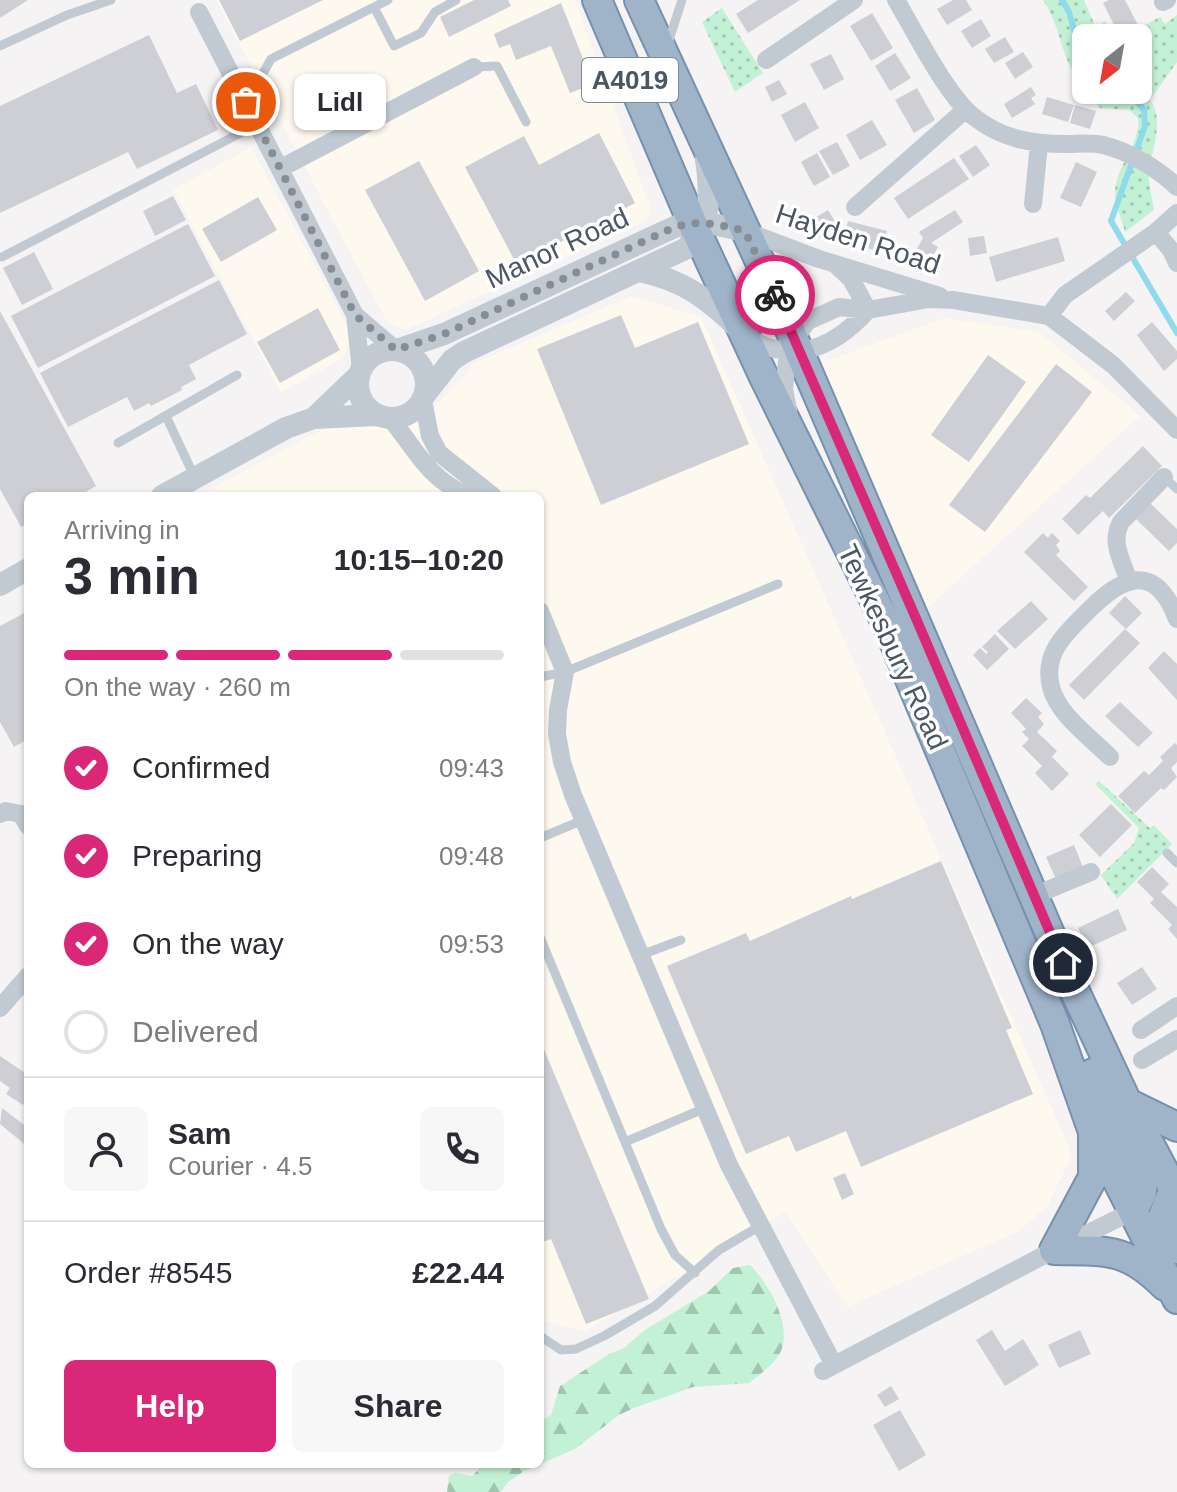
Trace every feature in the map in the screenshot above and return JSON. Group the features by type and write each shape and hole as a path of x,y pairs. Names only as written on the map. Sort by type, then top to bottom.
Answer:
{"highway":[{"name":"Tewkesbury Road","path":"597,0 744,334 888,627 1055,1024 1093,1132 1176,1297"},
{"name":"Tewkesbury Road","path":"639,0 918,623 1072,985 1128,1103 1175,1192"},
{"path":"1072,985 1071,1008 1075,1028 1142,1183 1142,1193 1133,1211"},
{"path":"1128,1103 1177,1127"},
{"path":"1093,1132 1093,1177 1054,1250 1126,1255 1145,1266 1176,1297"},
{"path":"1175,1192 1163,1216 1177,1249"}],"street":[{"path":"766,60 854,0"},
{"path":"896,0 965,110 1000,134 1039,144 1091,144 1115,149 1149,166 1177,187"},
{"path":"194,6 355,315 361,398 383,417 429,470 456,492"},
{"path":"281,168 474,67"},
{"path":"855,207 965,110"},
{"path":"703,139 711,200 698,226 745,231"},
{"path":"1033,204 1039,144"},
{"path":"1049,316 1065,295 1150,236 1177,213"},
{"name":"Manor Road","path":"423,398 452,360 464,352 685,249 698,226"},
{"name":"Manor Road","path":"396,350 444,334 668,230 698,226"},
{"name":"Hayden Road","path":"745,231 954,300"},
{"path":"1150,236 1171,250 1177,263"},
{"path":"832,262 851,279 868,310"},
{"path":"639,271 689,287 744,334 770,348 794,348 784,389 794,439"},
{"name":"Hayden Road","path":"794,348 808,321 839,307 868,310 929,299 954,300 1049,316 1113,365 1177,430"},
{"name":"Hayden Road","path":"794,348 852,329 868,310"},
{"path":"355,315 396,350 407,353 422,367 426,386 423,398 430,436 439,453 488,492"},
{"path":"314,418 375,354 396,350"},
{"path":"169,492 286,428 314,418 409,414 423,398"},
{"path":"1129,581 1116,546 1117,530 1121,522 1171,483"},
{"path":"0,585 24,571"},
{"path":"1110,757 1062,709 1051,689 1050,666 1057,644 1113,587 1129,581 1143,581 1160,589 1177,619"},
{"path":"544,621 565,672 557,734 562,762 583,820 703,1109 829,1368 1133,1211"},
{"path":"0,814 6,811 21,814 24,819"},
{"path":"1033,896 1091,872"},
{"path":"0,1008 24,981"},
{"path":"1141,1030 1177,1006"},
{"path":"1142,1060 1177,1039"}],"lane":[{"path":"0,46 67,15 111,0"},
{"path":"246,102 271,59 388,0"},
{"path":"374,7 394,46 421,33 439,8 456,0"},
{"path":"664,55 682,0"},
{"path":"474,67 497,66 526,122"},
{"path":"2,257 258,124"},
{"path":"118,443 237,375"},
{"path":"166,416 195,478"},
{"path":"544,676 565,672 778,584"},
{"path":"544,836 583,820"},
{"path":"1167,853 1177,863"},
{"path":"641,955 681,940"},
{"path":"544,947 675,1255 695,1273"},
{"path":"625,1142 703,1109"},
{"path":"544,1339 561,1350 576,1349 604,1336 655,1306 719,1250 760,1226"}],"shaded area":[{"path":"216,0 575,0 650,207 647,220 405,330 387,322"},
{"path":"251,147 353,337 342,359 281,392 173,190"},
{"path":"632,296 701,317 1072,1154 1048,1206 1017,1232 847,1307 786,1212 585,1331 544,1321 544,492 205,492 329,426 419,422 463,378 472,364"},
{"path":"944,318 1039,332 1140,416 926,609 816,365"}],"green space":[{"path":"1043,0 1084,0 1094,24 1072,24 1072,70 1065,54"},
{"path":"722,8 763,73 735,92 702,22"},
{"path":"1177,15 1177,62 1152,97 1152,24 1147,24 1160,17 1165,24"},
{"path":"1152,103 1157,116 1149,178 1154,210 1125,232 1117,207 1116,183 1136,137 1138,118 1129,110 1100,108 1097,104"},
{"path":"1099,781 1150,828 1154,825 1172,844 1117,899 1101,875 1134,843 1139,828 1095,784"},
{"path":"750,1265 777,1305 784,1340 775,1360 749,1383 693,1387 634,1408 619,1415 575,1449 544,1462 544,1419 551,1415 560,1386 709,1291 733,1268"},
{"path":"480,1468 531,1468 508,1482 501,1492 447,1492 449,1476 455,1473 472,1476"}],"building":[{"path":"0,0 28,0 0,18"},
{"path":"219,0 323,0 240,41"},
{"path":"474,0 508,0 511,6 449,37 440,17"},
{"path":"758,0 800,0 748,33 736,14"},
{"path":"953,0 966,0 972,10 947,25 937,9"},
{"path":"1125,0 1137,24 1114,24 1103,3"},
{"path":"561,3 593,84 570,93 551,46 516,60 510,44 499,48 494,34"},
{"path":"872,13 893,48 871,61 850,26"},
{"path":"981,19 991,36 972,48 961,31"},
{"path":"149,35 177,93 196,84 218,130 137,169 128,152 0,213 0,106"},
{"path":"1005,37 1014,52 994,63 985,49"},
{"path":"1023,52 1033,67 1015,79 1005,63"},
{"path":"895,53 911,78 890,91 875,66"},
{"path":"831,54 844,79 824,90 810,64"},
{"path":"779,80 787,94 772,102 765,87"},
{"path":"1031,87 1036,95 1031,98 1035,104 1012,118 1004,104"},
{"path":"917,88 935,120 914,133 895,100"},
{"path":"1047,97 1074,105 1068,122 1042,114"},
{"path":"805,102 819,128 795,142 781,115"},
{"path":"1075,105 1096,111 1090,129 1070,123"},
{"path":"872,120 887,145 860,160 846,135"},
{"path":"599,133 635,203 517,265 465,167 524,136 539,165"},
{"path":"837,142 850,166 833,175 819,151"},
{"path":"976,145 990,165 973,177 959,156"},
{"path":"817,153 830,177 814,186 801,162"},
{"path":"954,158 969,179 908,219 894,198"},
{"path":"419,161 479,271 425,301 365,190"},
{"path":"1076,162 1097,172 1081,207 1060,198"},
{"path":"173,196 186,220 155,236 143,211"},
{"path":"258,197 277,230 221,262 202,229"},
{"path":"828,210 838,226 813,241 803,225"},
{"path":"955,210 963,222 931,243 938,247 922,274 908,265 923,238 919,232"},
{"path":"848,221 887,231 882,252 843,242"},
{"path":"188,224 215,276 38,368 11,316"},
{"path":"984,236 987,253 970,256 968,238"},
{"path":"1058,237 1065,261 996,282 989,257"},
{"path":"34,252 53,289 22,305 3,268"},
{"path":"219,280 247,334 189,365 196,379 181,387 182,390 134,411 127,397 68,427 40,373"},
{"path":"1126,292 1135,301 1114,321 1105,311"},
{"path":"318,308 340,350 280,383 257,342"},
{"path":"0,311 96,486 85,492 24,492 24,525 21,527 0,489"},
{"path":"621,315 635,348 698,322 749,444 601,505 537,349"},
{"path":"1152,322 1177,351 1177,359 1164,371 1137,335"},
{"path":"988,355 1026,382 969,462 931,435"},
{"path":"1056,364 1092,392 985,532 949,505"},
{"path":"1143,446 1162,466 1109,518 1103,511 1078,535 1062,519 1086,495 1090,498"},
{"path":"1150,503 1177,529 1177,543 1169,551 1135,518"},
{"path":"1043,533 1048,538 1052,533 1060,541 1056,545 1060,551 1056,555 1088,587 1074,601 1024,552"},
{"path":"1125,596 1142,613 1126,629 1109,613"},
{"path":"1031,601 1048,619 1015,649 997,631"},
{"path":"24,613 24,741 14,747 0,722 0,626"},
{"path":"1125,629 1140,643 1084,700 1069,685"},
{"path":"995,634 1009,649 987,670 973,655 980,648 986,654 988,652 982,647"},
{"path":"1164,651 1177,664 1177,700 1148,668"},
{"path":"1026,698 1042,713 1038,717 1044,724 1037,732 1057,751 1052,757 1069,774 1052,791 1035,773 1042,766 1022,746 1029,739 1022,732 1026,729 1011,713"},
{"path":"1120,702 1153,733 1138,747 1105,716"},
{"path":"1175,743 1177,762 1171,768 1177,777 1135,813 1118,796 1144,771 1149,775 1163,761 1160,757"},
{"path":"1111,804 1132,825 1100,857 1079,835"},
{"path":"1074,845 1083,867 1056,879 1046,857"},
{"path":"941,861 1012,1028 1006,1030 1033,1094 861,1167 846,1131 796,1152 789,1136 746,1154 667,966 746,933 750,941 851,896 852,899"},
{"path":"1152,867 1169,884 1161,892 1177,907 1177,939 1168,929 1172,925 1150,903 1154,899 1137,882"},
{"path":"1118,909 1127,930 1087,948 1078,928"},
{"path":"1142,967 1157,989 1132,1005 1117,983"},
{"path":"544,1050 649,1299 586,1324 551,1239 544,1242"},
{"path":"0,1056 24,1072 23,1105 6,1094 10,1088 0,1081"},
{"path":"2,1108 24,1125 24,1144 0,1124"},
{"path":"845,1173 854,1194 842,1200 833,1178"},
{"path":"992,1330 1005,1351 1023,1339 1039,1365 1005,1386 976,1340"},
{"path":"1080,1330 1091,1354 1059,1368 1048,1345"},
{"path":"891,1386 899,1399 885,1407 877,1395"},
{"path":"900,1410 926,1455 899,1471 873,1425"}],"waterway":[{"path":"1062,0 1072,24"},
{"path":"1139,104 1144,110 1145,126 1111,221 1177,333"}],"way so far":[{"path":"246,102 355,315 396,350 444,334 681,224 692,222 745,231 775,295"}],"place":[{"name":"Lidl","path":"246,102"}],"route":[{"path":"775,295 1063,963"}]}
